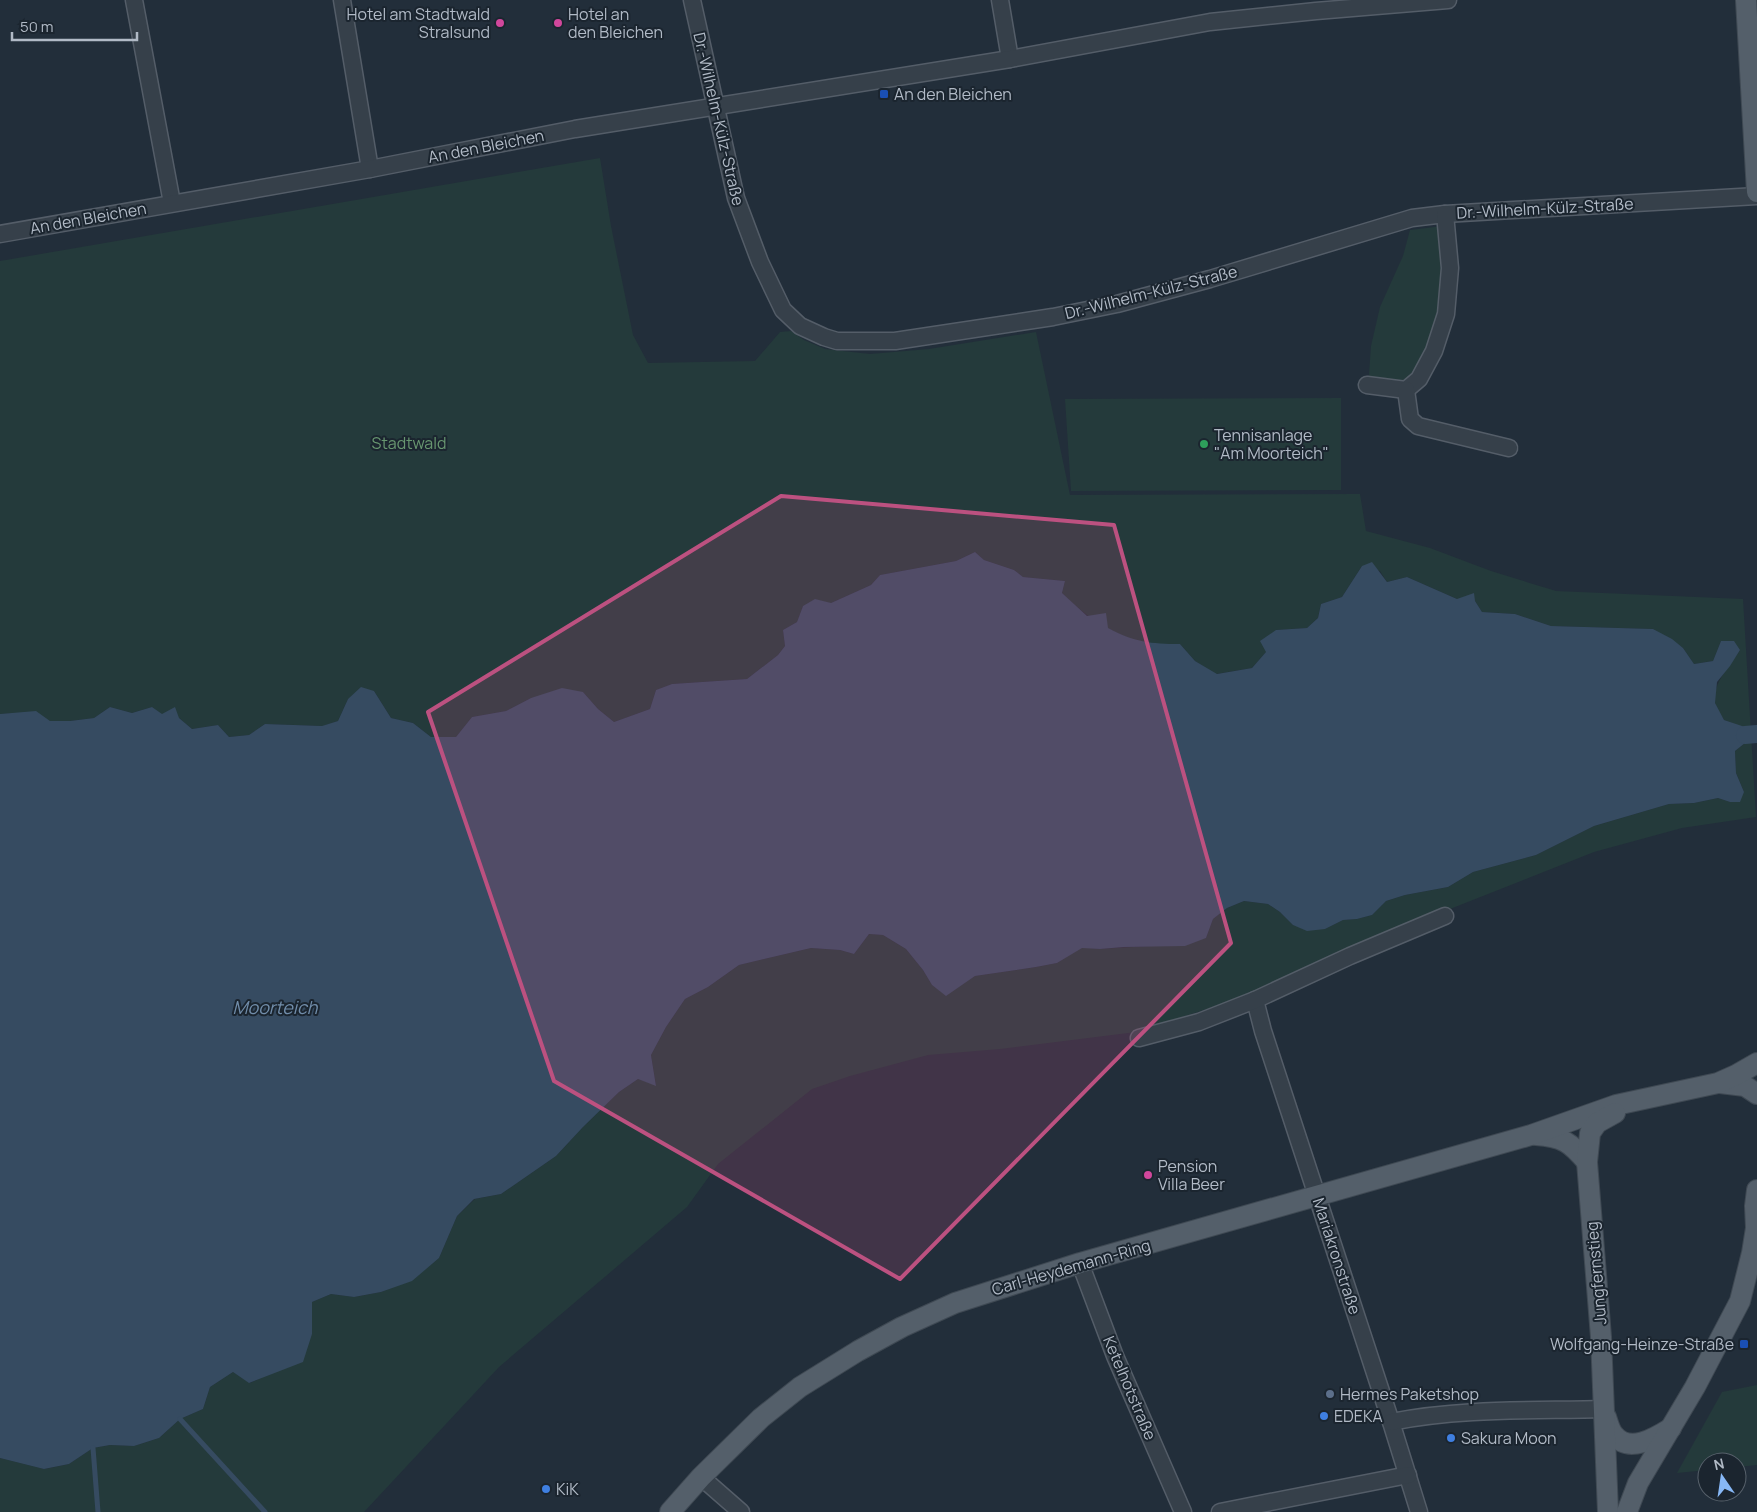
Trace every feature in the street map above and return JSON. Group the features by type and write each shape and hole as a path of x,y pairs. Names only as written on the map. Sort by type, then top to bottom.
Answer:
{"main road":[{"path":"1746,0 1757,192"},
{"path":"1718,1082 1736,1075 1757,1063"},
{"path":"1718,1082 1745,1086 1757,1094"},
{"name":"Carl-Heydemann-Ring","path":"670,1512 701,1477 760,1418 800,1387 858,1350 902,1327 955,1303 1080,1263 1531,1135 1616,1105 1718,1082"},
{"name":"Carl-Heydemann-Ring","path":"1587,1162 1590,1133 1597,1123 1646,1099"},
{"name":"Carl-Heydemann-Ring","path":"1531,1135 1553,1136 1562,1140 1574,1148 1587,1162"},
{"name":"Jungfernstieg","path":"1587,1162 1601,1337 1608,1512"},
{"path":"1627,1512 1638,1483 1695,1387 1740,1301 1752,1253 1756,1227 1755,1206 1757,1190"},
{"name":"Jungfernstieg","path":"1604,1412 1612,1434 1626,1443 1651,1440 1671,1428"}],"street":[{"path":"134,0 172,203"},
{"path":"342,0 370,169"},
{"name":"Dr.-Wilhelm-Külz-Straße","path":"692,0 736,198 760,262 779,304 791,318 800,326 837,341 895,340 924,337 1053,317 1117,304 1210,279 1412,218 1445,214 1757,196"},
{"path":"1000,0 1010,59"},
{"name":"An den Bleichen","path":"0,234 370,169 575,129 1010,59 1210,22 1448,0"},
{"path":"1367,385 1406,390 1419,379 1434,351 1446,314 1450,268 1445,214"},
{"path":"1406,390 1410,419 1418,426 1509,448"},
{"path":"1139,1038 1200,1022 1255,1000 1350,956 1445,916"},
{"name":"Mariakronstraße","path":"1255,1000 1263,1031 1419,1512"},
{"name":"Ketelhotstraße","path":"1080,1263 1115,1356 1183,1512"},
{"path":"1391,1422 1425,1416 1468,1413 1604,1412"},
{"path":"1220,1512 1408,1475"},
{"path":"701,1477 741,1512"}],"highlighted area":[{"path":"781,496 1114,525 1231,943 900,1279 554,1081 428,712"}],"green space":[{"name":"Stadtwald","path":"600,158 611,226 633,335 648,363 755,361 780,332 791,331 804,340 825,349 870,354 929,349 1036,332 1070,495 1360,494 1366,531 1430,548 1491,571 1556,591 1743,599 1756,817 1682,828 1594,852 1402,928 1244,997 1136,1032 1000,1049 928,1055 850,1076 812,1089 718,1164 687,1207 499,1367 364,1512 0,1512 0,1458 45,1469 69,1464 93,1448 110,1445 134,1446 159,1438 180,1419 203,1409 210,1387 233,1372 250,1383 275,1372 312,1334 312,1302 331,1294 354,1297 381,1292 412,1280 439,1258 457,1216 475,1199 501,1194 556,1156 619,1092 638,1079 656,1085 651,1055 666,1027 685,999 708,987 739,965 811,948 840,950 854,954 869,934 883,935 906,949 932,985 946,995 975,976 1057,963 1082,947 1100,949 1150,946 1206,938 1213,919 1227,908 1244,901 1268,904 1280,912 1293,925 1325,929 1343,920 1372,915 1386,901 1405,895 1448,887 1473,872 1536,855 1594,826 1669,804 1694,803 1718,798 1730,802 1744,792 1736,773 1735,751 1745,743 1745,728 1724,720 1715,703 1716,688 1719,681 1740,650 1721,641 1713,661 1694,664 1683,648 1653,629 1551,626 1515,614 1482,612 1475,601 1457,599 1407,577 1387,582 1380,571 1362,566 1342,597 1321,604 1318,618 1307,628 1276,630 1266,652 1252,668 1216,674 1195,661 1180,644 1155,644 1139,641 1103,626 1062,593 1065,581 1023,577 1014,570 984,560 975,552 956,561 880,575 871,585 831,603 803,606 797,622 783,630 785,646 778,655 747,679 672,684 656,690 650,709 614,722 598,709 583,692 531,698 506,711 472,717 456,737 431,737 413,723 391,718 374,691 348,699 338,721 323,726 265,724 249,735 229,737 218,725 192,729 179,718 162,715 152,707 132,713 110,707 94,718 70,721 50,721 18,713 0,714 0,261"},
{"path":"1443,226 1448,268 1433,350 1406,388 1371,384 1369,374 1371,346 1380,307 1403,256 1410,230"},
{"name":"Tennisanlage \"Am Moorteich\"","path":"1341,398 1341,490 1071,491 1065,399"},
{"path":"1757,1385 1757,1465 1747,1466 1747,1452 1697,1452 1697,1471 1677,1473 1722,1392"}],"water":[{"name":"Moorteich","path":"975,552 984,560 1014,570 1023,577 1065,581 1062,593 1087,616 1106,613 1108,628 1117,633 1151,643 1180,644 1195,661 1217,674 1252,668 1266,652 1260,641 1276,630 1307,628 1318,618 1321,604 1342,597 1362,566 1372,562 1387,582 1407,577 1457,599 1474,593 1475,601 1482,612 1515,614 1551,626 1653,629 1672,639 1683,648 1694,664 1713,661 1721,641 1734,641 1740,650 1717,682 1715,703 1724,720 1745,727 1745,743 1735,751 1736,773 1744,792 1740,802 1730,802 1718,798 1694,803 1669,804 1594,826 1536,855 1473,872 1448,887 1405,895 1386,901 1372,915 1343,920 1325,929 1307,931 1293,925 1280,912 1268,904 1244,901 1227,908 1213,919 1206,938 1185,946 1082,948 1057,963 975,976 946,996 932,985 906,949 883,935 869,934 854,954 840,950 811,948 739,965 708,987 685,999 666,1027 651,1055 656,1086 638,1079 619,1092 556,1156 501,1194 474,1199 457,1216 439,1258 412,1281 381,1292 354,1297 331,1294 312,1302 312,1334 303,1362 249,1383 233,1372 210,1387 203,1409 180,1419 159,1438 134,1446 110,1445 93,1448 69,1464 44,1469 0,1458 0,714 36,711 50,721 70,721 94,718 110,707 132,713 152,707 162,714 175,707 179,718 192,729 218,725 229,737 249,735 265,724 322,726 338,721 348,699 361,687 374,691 391,718 413,723 431,737 456,737 472,717 506,711 531,698 562,688 583,692 598,709 614,722 650,709 656,690 672,684 747,679 778,655 785,646 783,630 797,622 803,606 815,599 831,603 871,585 880,575 956,561"}],"waterway":[{"path":"1745,735 1757,734"},
{"path":"180,1419 265,1512"},
{"path":"93,1448 98,1512"}],"place":[{"name":"Hotel am Stadtwald Stralsund","path":"500,23"},
{"name":"Hotel an den Bleichen","path":"558,23"},
{"name":"An den Bleichen","path":"884,94"},
{"name":"Tennisanlage \"Am Moorteich\"","path":"1204,444"},
{"name":"Pension Villa Beer","path":"1148,1175"},
{"name":"Wolfgang-Heinze-Straße","path":"1744,1344"},
{"name":"Hermes Paketshop","path":"1330,1394"},
{"name":"EDEKA","path":"1324,1416"},
{"name":"Sakura Moon","path":"1451,1438"},
{"name":"KiK","path":"546,1489"}]}
